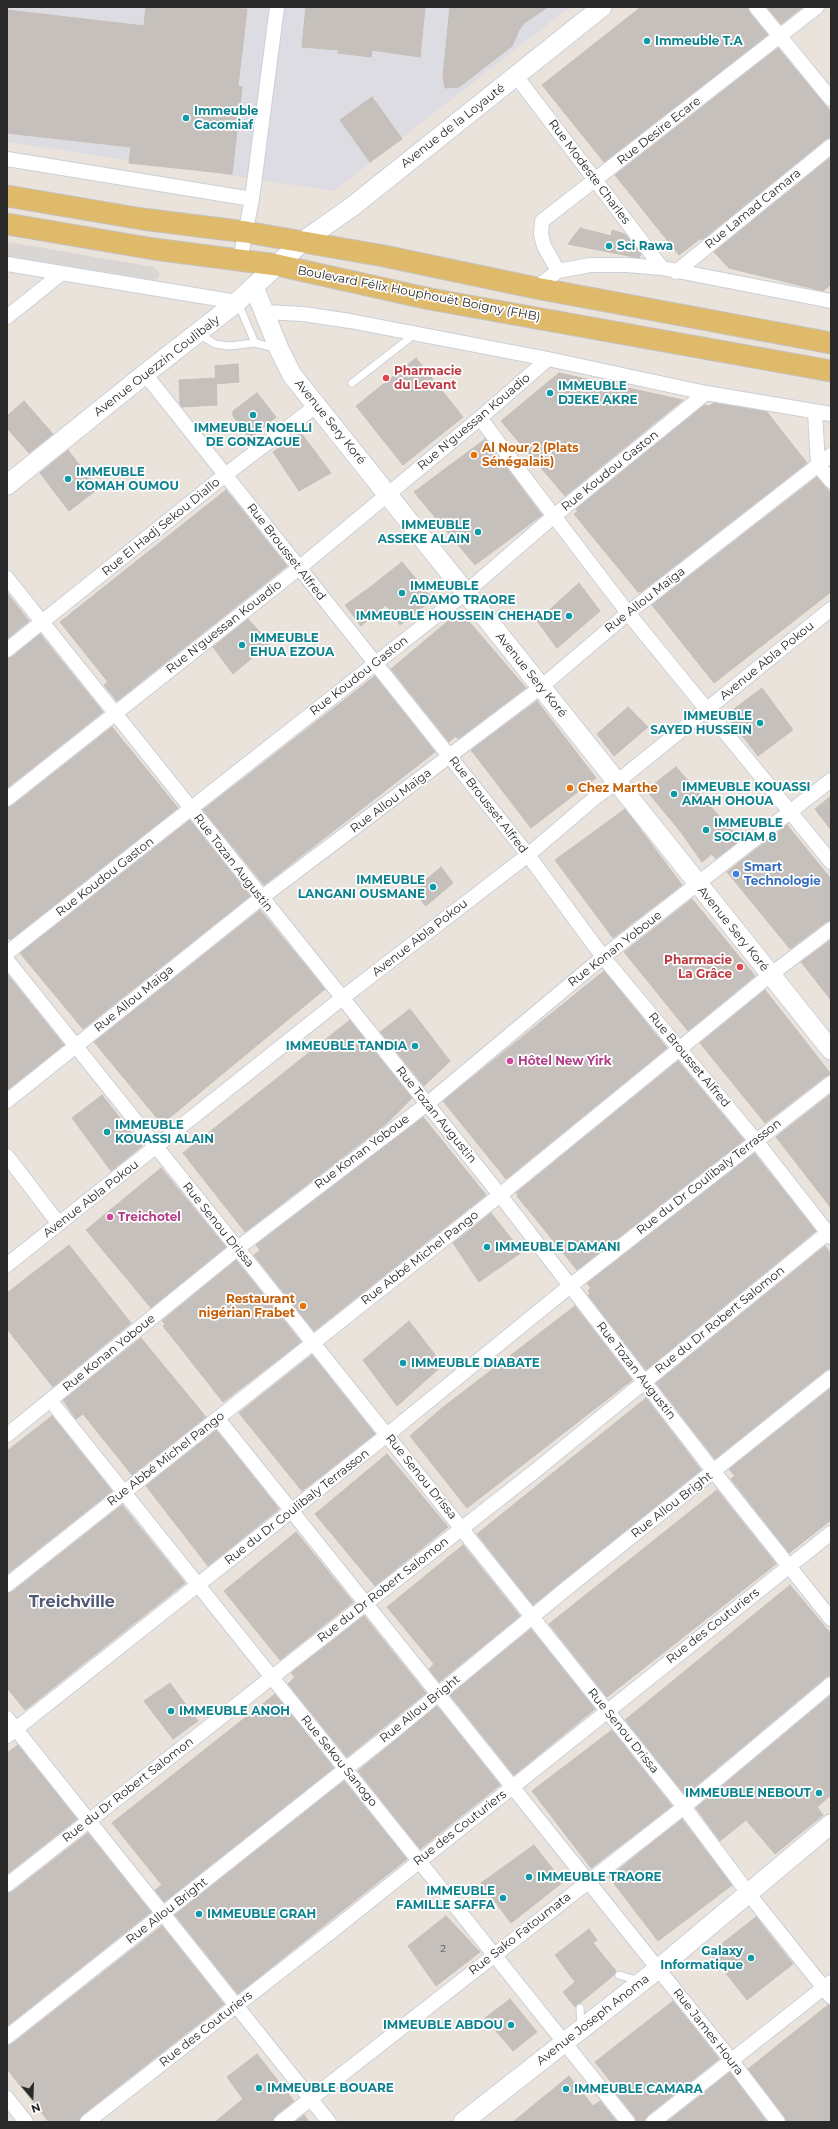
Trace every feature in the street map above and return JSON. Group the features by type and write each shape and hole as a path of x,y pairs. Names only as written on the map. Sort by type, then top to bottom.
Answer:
{"main road":[{"path":"7,196 142,219 246,232 831,343"},
{"name":"Boulevard Félix Houphouët Boigny (FHB)","path":"7,224 154,249 277,265 430,299 831,371"}],"street":[{"path":"240,260 252,199 277,7"},
{"name":"Avenue de la Loyauté","path":"302,242 353,206 602,7"},
{"path":"756,7 831,99"},
{"name":"Rue Desire Ecare","path":"558,271 544,246 541,234 542,221 818,7"},
{"name":"Rue Modeste Charles","path":"516,76 662,268"},
{"name":"Rue Lamad Camara","path":"676,272 831,146"},
{"path":"7,159 252,199"},
{"name":"Avenue Ouezzin Coulibaly","path":"7,485 237,302 302,242"},
{"path":"7,264 237,302"},
{"path":"536,288 558,271 590,265 662,268 676,272 831,300"},
{"path":"7,317 62,273"},
{"name":"Avenue Sery Koré","path":"254,287 279,349 292,375 831,1050"},
{"path":"265,312 303,314 417,333 706,393 831,414"},
{"name":"Rue N'guessan Kouadio","path":"7,799 299,568 480,418 548,359"},
{"name":"Rue Brousset Alfred","path":"145,374 528,854 603,957 680,1048 830,1233"},
{"name":"Rue Koudou Gaston","path":"7,953 191,810 375,662 465,593 554,516 572,504 706,393"},
{"name":"Rue El Hadj Sekou Diallo","path":"7,650 225,475 316,406"},
{"path":"815,412 818,465 831,481"},
{"path":"480,418 628,613 789,813 831,862"},
{"name":"Rue Allou Maïga","path":"7,1101 261,898 540,687 628,613 831,455"},
{"name":"Rue Tozan Augustin","path":"7,578 261,898 500,1195 540,1249 714,1472 831,1618"},
{"name":"Avenue Abla Pokou","path":"7,1265 342,999 528,854 597,796 617,782 831,609"},
{"name":"Rue Konan Yoboue","path":"7,1435 238,1248 427,1104 603,957 698,885 831,780"},
{"name":"Rue Abbé Michel Pango","path":"7,1585 500,1195 770,975 831,929"},
{"name":"Rue Senou Drissa","path":"7,960 684,1807 748,1892 828,1989"},
{"name":"Rue du Dr Coulibaly Terrasson","path":"12,1733 387,1436 570,1286 831,1083"},
{"path":"7,1156 59,1224"},
{"name":"Rue du Dr Robert Salomon","path":"7,1885 535,1471 644,1381 830,1233"},
{"name":"Rue Allou Bright","path":"7,2037 164,1914 439,1694 533,1618 567,1588 831,1377"},
{"name":"Rue Sekou Sanogo","path":"50,1400 628,2122"},
{"name":"Rue James Houra","path":"218,1419 731,2060 778,2122"},
{"name":"Rue des Couturiers","path":"87,2122 512,1787 831,1532"},
{"name":"Rue Sako Fatoumata","path":"281,2122 493,1954 684,1807 831,1684"},
{"path":"7,1718 12,1733 89,1821 237,2005 328,2122"},
{"name":"Avenue Joseph Anoma","path":"463,2122 658,1969 748,1892 831,1824"},
{"path":"653,2122 731,2060 828,1989"},
{"path":"7,2098 26,2122"}],"lane":[{"path":"237,302 255,343"},
{"path":"352,383 417,333"},
{"path":"198,334 216,344 229,346 255,343 279,349"},
{"path":"619,1975 642,1981"},
{"path":"580,2008 581,2029"}],"shaded area":[{"path":"7,7 570,7 334,191 7,142"},
{"path":"7,242 154,267 160,274 158,279 150,280 7,257"}],"building":[{"path":"146,7 247,9 238,86 242,87 232,174 129,163 131,147 7,133 7,10 144,26"},
{"path":"306,7 425,7 420,57 372,50 371,57 338,53 339,50 302,47"},
{"path":"450,7 548,7 524,23 512,46 459,87 445,88 443,77"},
{"path":"641,7 748,7 749,12 768,35 604,162 542,85"},
{"path":"767,7 803,7 781,24"},
{"path":"778,48 831,112 831,138 826,139 702,240 701,238 679,255 615,175"},
{"path":"372,97 402,139 370,162 340,120"},
{"path":"831,157 831,285 823,291 729,268 714,252"},
{"name":"Sci Rawa","path":"580,228 611,236 612,230 625,234 641,254 639,258 568,244"},
{"path":"416,358 463,417 403,465 356,406"},
{"path":"238,364 239,382 216,384 215,366"},
{"path":"559,373 683,400 565,496 501,421"},
{"path":"216,378 217,405 182,407 180,404 179,380"},
{"name":"IMMEUBLE NOELLI DE GONZAGUE","path":"257,393 276,417 250,439 233,416 233,411"},
{"path":"24,401 53,434 29,453 7,428 7,416"},
{"path":"714,403 767,412 807,463 641,592 638,592 574,514 578,511 576,509 704,405 709,406"},
{"path":"301,433 331,473 299,491 273,452"},
{"path":"485,439 542,515 475,565 414,492"},
{"name":"IMMEUBLE KOMAH OUMOU","path":"68,450 98,489 69,511 40,473"},
{"path":"817,477 831,493 831,592 714,683 652,605"},
{"path":"226,490 287,566 117,701 104,685 108,682 60,622"},
{"name":"IMMEUBLE ADAMO TRAORE","path":"402,562 433,599 400,625 386,605 361,626 345,605"},
{"name":"IMMEUBLE HOUSSEIN CHEHADE","path":"579,583 600,611 557,648 537,621"},
{"path":"7,593 29,621 7,639"},
{"path":"460,611 526,688 458,739 456,736 449,742 391,669"},
{"name":"IMMEUBLE EHUA EZOUA","path":"248,619 270,643 233,674 213,647"},
{"path":"40,634 103,712 7,788 7,658 12,657"},
{"path":"375,676 435,752 264,885 203,810"},
{"name":"IMMEUBLE SAYED HUSSEIN","path":"762,688 793,730 758,756 726,715"},
{"path":"537,701 596,778 531,828 471,750"},
{"path":"628,707 648,727 614,756 597,734"},
{"path":"112,727 178,808 10,940 7,937 7,807 12,806"},
{"path":"676,767 740,840 716,859 712,854 702,862 680,831 646,790"},
{"path":"831,796 831,830 815,809"},
{"path":"625,809 682,885 613,938 555,860"},
{"path":"190,820 250,896 83,1029 20,953"},
{"path":"787,825 831,879 831,921 826,922 790,949 727,872"},
{"name":"IMMEUBLE LANGANI OUSMANE","path":"441,867 453,883 426,906 413,891"},
{"path":"692,899 755,976 688,1031 624,952"},
{"path":"260,910 325,989 162,1124 94,1042"},
{"path":"831,940 831,1000 801,962"},
{"path":"604,971 667,1048 506,1179 443,1101"},
{"path":"7,974 64,1045 7,1090"},
{"path":"765,990 831,1074 826,1076 765,1123 700,1043"},
{"name":"IMMEUBLE TANDIA","path":"410,1009 450,1061 424,1086 380,1032"},
{"path":"350,1020 412,1098 386,1124 245,1232 183,1153"},
{"path":"678,1061 744,1140 577,1270 516,1193"},
{"path":"831,1094 831,1208 776,1137"},
{"name":"IMMEUBLE KOUASSI ALAIN","path":"102,1095 142,1146 111,1171 72,1118"},
{"path":"423,1117 486,1195 314,1331 254,1255 260,1250 256,1245"},
{"path":"754,1153 816,1231 646,1370 588,1295 590,1294 588,1290 591,1288 587,1283"},
{"path":"161,1168 226,1247 151,1308 86,1230"},
{"name":"IMMEUBLE DAMANI","path":"491,1213 522,1252 479,1282 453,1243"},
{"path":"69,1245 131,1323 53,1387 7,1329 7,1293"},
{"path":"825,1246 831,1254 831,1369 826,1370 715,1459 656,1383"},
{"path":"236,1260 301,1342 223,1402 163,1326 165,1324 162,1321"},
{"path":"575,1306 632,1380 467,1508 410,1436 442,1408"},
{"name":"IMMEUBLE DIABATE","path":"409,1321 443,1365 397,1406 363,1360"},
{"path":"141,1338 206,1417 132,1475 83,1414 76,1419 63,1400"},
{"path":"312,1355 375,1434 302,1491 239,1413"},
{"path":"831,1388 831,1520 789,1553 731,1479 735,1476 729,1469"},
{"path":"646,1398 701,1470 533,1605 477,1534"},
{"path":"52,1416 112,1491 7,1574 7,1451"},
{"path":"216,1430 279,1509 208,1566 146,1486"},
{"path":"387,1454 448,1527 375,1586 315,1514"},
{"path":"717,1490 776,1564 607,1697 549,1624"},
{"path":"122,1505 185,1583 25,1710 7,1688 7,1593 12,1592"},
{"path":"296,1532 353,1602 280,1660 224,1591"},
{"path":"463,1545 520,1616 439,1682 429,1669 434,1664 387,1607"},
{"path":"790,1585 831,1634 831,1676 826,1677 685,1795 625,1720"},
{"path":"364,1616 426,1693 347,1757 288,1684 295,1677 291,1673"},
{"path":"531,1629 595,1709 514,1775 450,1695"},
{"name":"IMMEUBLE ANOH","path":"170,1683 198,1721 173,1739 144,1701"},
{"path":"275,1694 334,1768 164,1902 155,1890 162,1885 112,1823"},
{"path":"831,1695 831,1795 817,1807 823,1815 775,1854 746,1820 720,1841 696,1808"},
{"path":"437,1706 500,1785 420,1849 358,1771"},
{"path":"612,1730 672,1806 591,1868 532,1791"},
{"path":"18,1745 77,1819 7,1874 7,1753"},
{"path":"344,1781 407,1859 238,1994 175,1915"},
{"path":"682,1819 732,1885 658,1941 609,1877"},
{"path":"88,1833 151,1912 7,2026 7,1893 12,1892"},
{"name":"IMMEUBLE TRAORE","path":"534,1845 563,1882 511,1923 481,1883"},
{"path":"446,1916 480,1952 436,1986 408,1946"},
{"name":"Galaxy Informatique","path":"756,1917 793,1964 747,2000 710,1953"},
{"path":"162,1926 224,2004 82,2115 78,2122 49,2122 7,2069 7,2045 12,2044"},
{"path":"589,1929 597,1940 593,1943 616,1971 614,1975 575,2007 563,1992 575,1982 555,1955"},
{"name":"IMMEUBLE ABDOU","path":"510,1999 537,2032 513,2051 485,2018"},
{"path":"673,2001 719,2059 648,2115 645,2122 636,2122 635,2117 613,2090 616,2088 595,2062"},
{"path":"828,2005 831,2005 831,2122 786,2122 785,2117 748,2069"},
{"name":"IMMEUBLE BOUARE","path":"257,2054 294,2101 276,2115 273,2122 215,2122 243,2099 227,2077"},
{"path":"730,2072 767,2122 667,2122"},
{"name":"IMMEUBLE CAMARA","path":"569,2076 593,2106 600,2101 617,2122 513,2122"},
{"path":"304,2115 309,2122 295,2122"}],"place":[{"name":"Immeuble T.A","path":"647,41"},
{"name":"Immeuble Cacomiaf","path":"186,118"},
{"name":"Sci Rawa","path":"609,246"},
{"name":"Pharmacie du Levant","path":"386,378"},
{"name":"IMMEUBLE DJEKE AKRE","path":"550,393"},
{"name":"IMMEUBLE NOELLI DE GONZAGUE","path":"253,415"},
{"name":"Al Nour 2 (Plats Sénégalais)","path":"474,455"},
{"name":"IMMEUBLE KOMAH OUMOU","path":"68,479"},
{"name":"IMMEUBLE ASSEKE ALAIN","path":"478,532"},
{"name":"IMMEUBLE ADAMO TRAORE","path":"402,593"},
{"name":"IMMEUBLE HOUSSEIN CHEHADE","path":"569,616"},
{"name":"IMMEUBLE EHUA EZOUA","path":"242,645"},
{"name":"IMMEUBLE SAYED HUSSEIN","path":"760,723"},
{"name":"Chez Marthe","path":"570,788"},
{"name":"IMMEUBLE KOUASSI AMAH OHOUA","path":"674,794"},
{"name":"IMMEUBLE SOCIAM 8","path":"706,830"},
{"name":"Smart Technologie","path":"736,874"},
{"name":"IMMEUBLE LANGANI OUSMANE","path":"433,887"},
{"name":"Pharmacie La Grâce","path":"740,967"},
{"name":"IMMEUBLE TANDIA","path":"415,1046"},
{"name":"Hôtel New Yirk","path":"510,1061"},
{"name":"IMMEUBLE KOUASSI ALAIN","path":"107,1132"},
{"name":"Treichotel","path":"110,1217"},
{"name":"IMMEUBLE DAMANI","path":"487,1247"},
{"name":"Restaurant nigérian Frabet","path":"303,1306"},
{"name":"IMMEUBLE DIABATE","path":"403,1363"},
{"name":"IMMEUBLE ANOH","path":"171,1711"},
{"name":"IMMEUBLE NEBOUT","path":"819,1793"},
{"name":"IMMEUBLE TRAORE","path":"529,1877"},
{"name":"IMMEUBLE FAMILLE SAFFA","path":"503,1898"},
{"name":"IMMEUBLE GRAH","path":"199,1914"},
{"name":"Galaxy Informatique","path":"751,1958"},
{"name":"IMMEUBLE ABDOU","path":"511,2025"},
{"name":"IMMEUBLE BOUARE","path":"259,2088"},
{"name":"IMMEUBLE CAMARA","path":"566,2089"}],"district":[{"name":"Treichville","path":"72,1602"}]}
